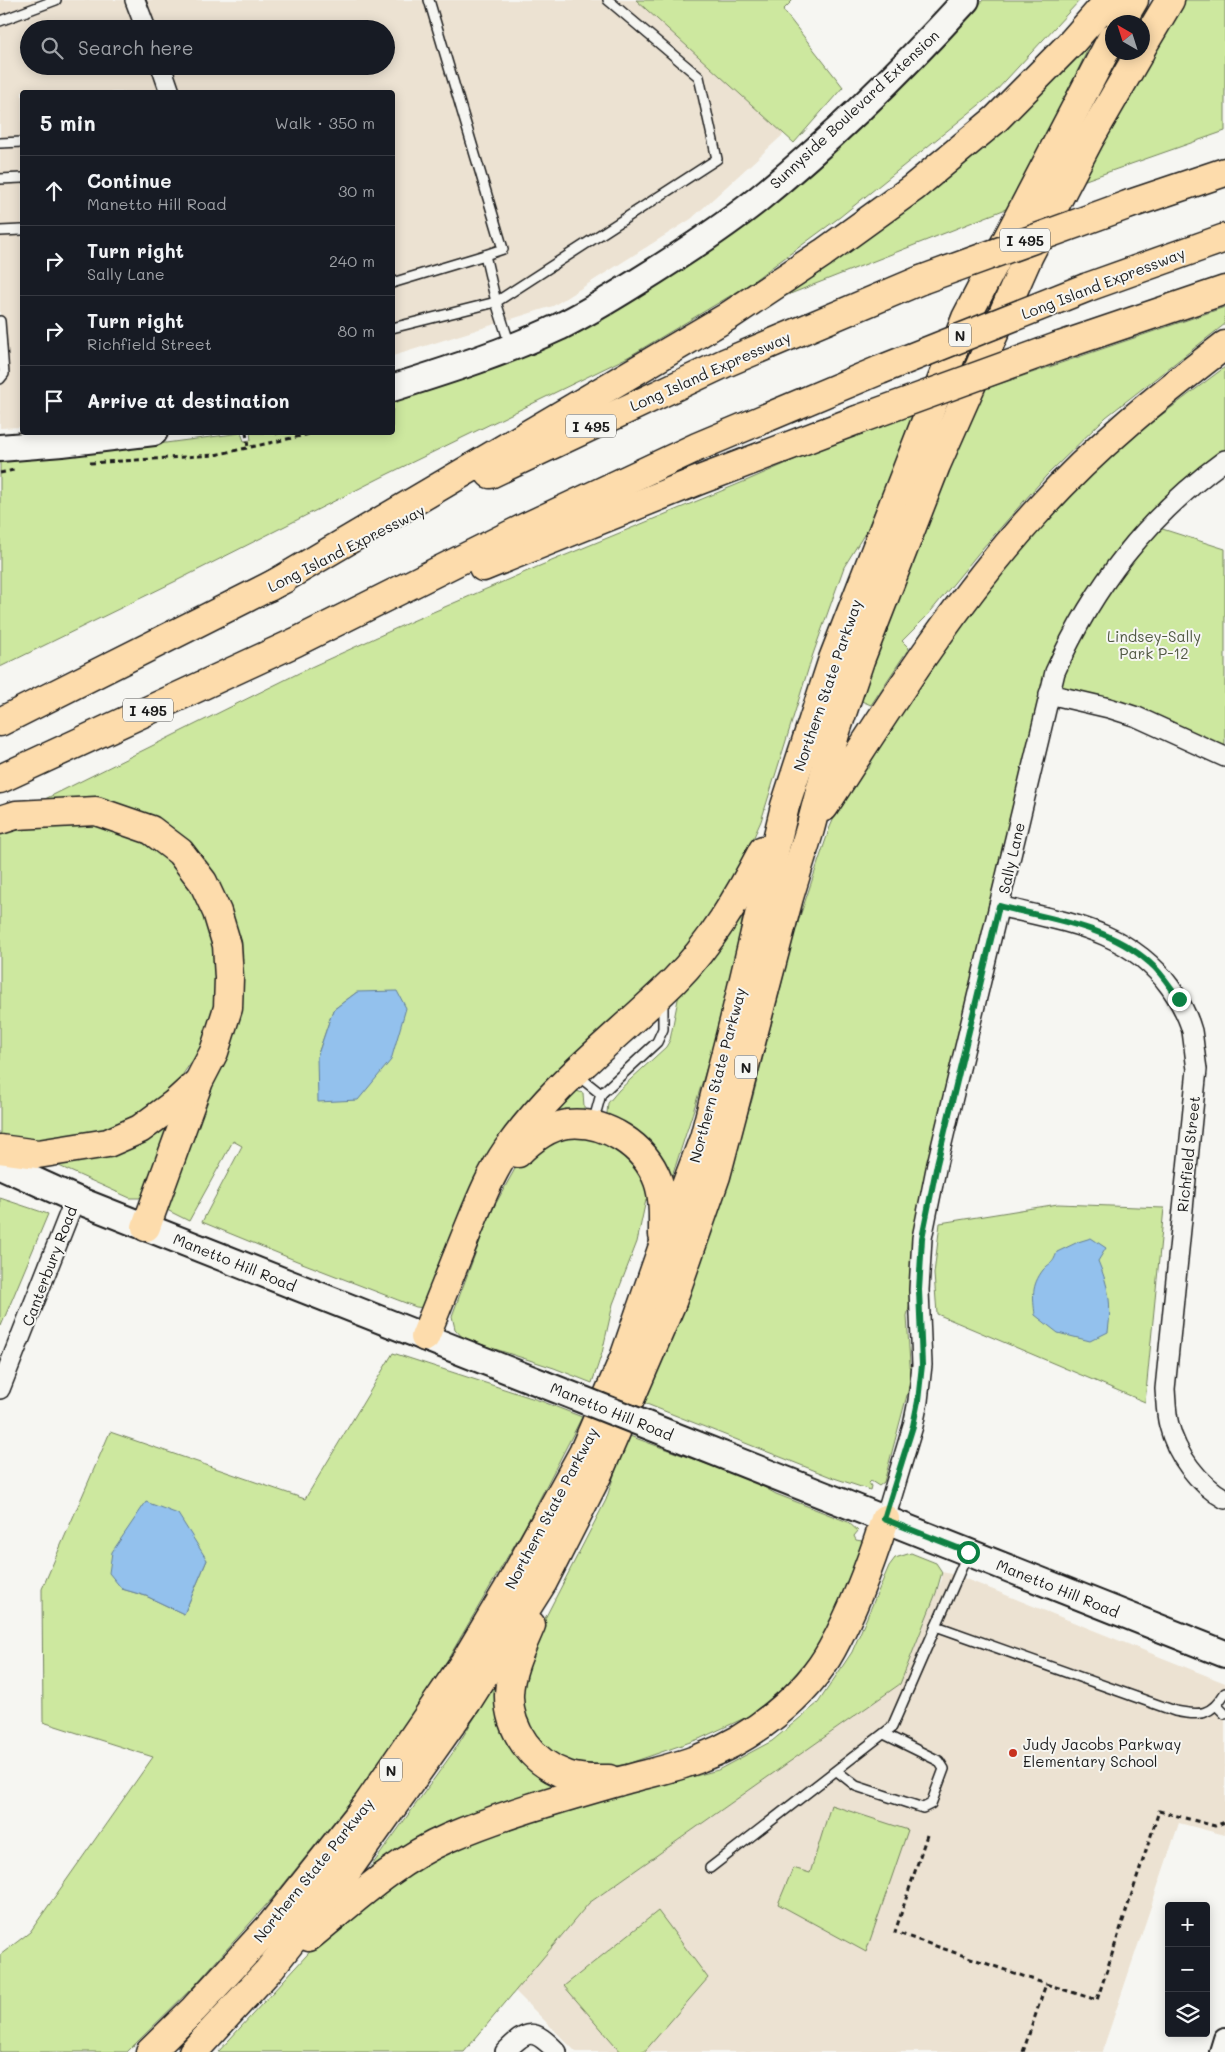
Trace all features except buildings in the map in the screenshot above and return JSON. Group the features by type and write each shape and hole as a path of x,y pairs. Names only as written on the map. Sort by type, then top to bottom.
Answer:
{"highway":[{"path":"269,587 727,317 823,253 913,188 996,119 1072,42 1108,0"},
{"path":"1125,15 1134,0"},
{"path":"1150,34 1170,0"},
{"name":"Northern State Parkway","path":"150,2052 194,2009 266,1931 367,1805 464,1663 508,1589 583,1453 624,1358 663,1246 704,1138 785,806 833,658 966,318 1105,51"},
{"name":"Northern State Parkway","path":"193,2052 268,1971 347,1871 467,1702 543,1582 597,1476 678,1284 716,1176 789,897 810,829 835,734 857,669 936,465 1029,255 1089,140 1135,60"},
{"name":"Long Island Expressway","path":"0,722 497,471 725,363 921,280 1130,204 1225,172"},
{"name":"Long Island Expressway","path":"0,779 296,642 524,528 688,451 880,370 1088,287 1225,238"},
{"path":"296,642 696,481 1060,346 1225,290"},
{"path":"810,829 938,634 990,565 1041,506 1104,443 1169,388 1225,345"},
{"path":"429,1339 484,1191 507,1150 550,1096 675,980 715,932 749,877 785,806"},
{"path":"0,820 16,815 96,811 151,830 180,852 203,882 217,912 227,945 228,1008 214,1052 199,1081 146,1227"},
{"path":"0,1149 38,1154 108,1143 140,1129 174,1104 199,1081"},
{"path":"429,1339 490,1197 513,1157 530,1140 550,1129 566,1124 592,1126 612,1131 635,1147 649,1164 658,1181 661,1200 663,1246"},
{"path":"268,1971 386,1875 445,1839 482,1824 625,1780 672,1768 730,1746 753,1731 786,1705 813,1676 832,1650 849,1614 884,1519"},
{"path":"543,1582 537,1611 512,1676 509,1693 510,1711 515,1728 535,1757 567,1775 586,1779 625,1780"}],"main road":[{"name":"Sunnyside Boulevard Extension","path":"395,387 463,366 559,327 599,305 698,243 755,202 817,148 891,78 966,0"},
{"path":"0,448 129,435"},
{"name":"Manetto Hill Road","path":"0,1165 75,1199 1225,1654"},
{"path":"0,1175 35,1180"}],"street":[{"path":"135,0 143,20"},
{"path":"164,75 169,90"},
{"name":"Sally Lane","path":"884,1519 913,1426 918,1401 922,1365 919,1290 922,1238 937,1164 1055,672 1072,635 1113,570 1153,521 1196,481 1225,460"},
{"path":"1049,694 1109,708 1137,718 1225,757"},
{"name":"Richfield Street","path":"999,906 1065,921 1115,939 1149,961 1158,970 1179,999 1191,1030 1197,1069 1165,1389 1168,1424 1176,1445 1186,1463 1203,1482 1225,1499"},
{"name":"Canterbury Road","path":"0,1390 8,1345 75,1199"},
{"path":"505,2052 520,2037 528,2034 536,2036 556,2051"},
{"path":"1221,2052 1225,2039"}],"lane":[{"path":"0,22 56,0"},
{"path":"395,282 503,250 429,0"},
{"path":"395,327 496,302 717,159 699,77 608,0"},
{"path":"0,143 20,142"},
{"path":"0,180 20,178"},
{"path":"0,231 20,230"},
{"path":"485,255 496,302 511,347"},
{"path":"0,321 4,374 0,379"},
{"path":"592,1126 601,1094 656,1042 663,1029 663,990"},
{"path":"574,1072 601,1094"},
{"path":"710,1868 892,1727 968,1552"},
{"path":"936,1626 1175,1712 1197,1715 1217,1706 1225,1693"},
{"path":"1217,1706 1225,1714"},
{"path":"837,1771 856,1786 922,1808 931,1804 944,1769 939,1760 884,1734"}],"path":[{"path":"246,435 248,448"},
{"path":"88,464 215,455 306,435"},
{"path":"0,473 19,469"},
{"path":"927,1835 895,1932 1097,2000 1159,1811 1215,1826 1225,1822"},
{"path":"1023,2052 1046,1984"}],"shaded area":[{"path":"0,0 670,0 798,121 691,219 553,306 395,355 395,90 20,90 20,427 0,428"},
{"name":"Judy Jacobs Parkway Elementary School","path":"942,1572 956,1575 1225,1683 1225,1835 1179,1823 1102,2052 576,2052 515,1991 589,1903 900,1684 942,1579"}],"green space":[{"path":"636,0 793,0 783,10 843,87 794,143"},
{"path":"983,0 1080,0 994,93 840,217 745,287 628,357 0,667 0,460 75,455 226,435 242,435 244,441 251,440 250,435 395,435 395,398 572,331 651,290 758,214 830,152 938,51"},
{"path":"1185,0 1225,0 1225,131 1077,183 1134,81 1147,60 1150,60 1150,56"},
{"path":"1082,40 1090,45 1011,207 752,309"},
{"path":"1225,307 1225,324 1106,417 1046,476 981,550 927,616 902,641 909,648 871,705 859,700 976,392"},
{"name":"Lindsey-Sally Park P-12","path":"1225,367 1225,464 1153,526 1225,549 1225,756 1053,693 907,1316 911,1380 884,1482 879,1486 871,1481 869,1483 871,1486 870,1490 831,1477 644,1403 703,1251 752,1100 795,931 830,827 858,764 869,768 891,708 1042,520 1131,438"},
{"path":"915,413 867,530 844,567 812,657 761,821 735,880 699,938 565,1067 426,1308 416,1307 202,1222 242,1146 233,1141 189,1221 167,1210 237,1014 214,879 98,799 43,800 311,667 410,622 849,436","holes":["357,992 317,1057 333,1010"]},
{"path":"69,823 120,828 174,864 210,917 219,979 208,1038 167,1097 113,1132 49,1147 0,1136 0,833"},
{"path":"746,892 741,929 725,1004 669,1186 606,1123 608,1103 619,1090 666,1047 670,1040 681,984"},
{"path":"566,1088 583,1093 585,1119 540,1116"},
{"path":"166,1124 173,1129 147,1194 139,1198 130,1198 39,1157"},
{"path":"580,1129 635,1157 652,1198 646,1200 637,1242 613,1304 602,1353 592,1383 554,1368 464,1339 455,1329 452,1316 490,1214 516,1167 544,1139"},
{"path":"0,1198 48,1214 1,1326 0,1325"},
{"path":"1058,1204 1164,1208 1145,1402 937,1314 934,1274 940,1223"},
{"path":"393,1353 541,1401 582,1417 526,1525 448,1659 373,1773 275,1895 195,1985 127,2052 0,2052 0,1955 30,1932 153,1757 43,1722 42,1589 110,1432 305,1499","holes":["207,1560 184,1614 146,1596 122,1589"]},
{"path":"627,1435 753,1481 776,1494 848,1522 858,1531 854,1536 856,1540 862,1541 844,1599 819,1647 783,1688 749,1716 699,1739 627,1764 590,1771 561,1763 537,1745 521,1720 521,1665 606,1500"},
{"path":"911,1553 936,1563 942,1572 936,1593 900,1684 589,1903 464,2052 218,2052 328,1932 443,1849 583,1802 650,1788 718,1770 772,1741 818,1703 852,1652 889,1566 895,1558"},
{"path":"502,1673 495,1701 502,1733 522,1762 566,1787 368,1871 454,1751"},
{"path":"831,1805 908,1830 866,1952 778,1904 793,1868 810,1873"},
{"path":"658,1911 708,1978 644,2052 621,2052 564,1986"}],"water":[{"path":"397,991 406,1008 391,1060 358,1100 318,1102 317,1057 333,1010 357,992"},
{"path":"1091,1238 1106,1248 1098,1261 1105,1279 1110,1313 1108,1332 1090,1341 1058,1333 1035,1315 1033,1297 1036,1281 1057,1252"},
{"path":"146,1502 178,1514 207,1560 184,1614 146,1596 122,1589 109,1573 112,1552"}],"place":[{"name":"Judy Jacobs Parkway Elementary School","path":"1013,1753"}],"route":[{"path":"968,1552 884,1519 913,1426 918,1401 922,1365 919,1290 922,1238 937,1164 999,906 1065,921 1115,939 1149,961 1179,999"}]}
